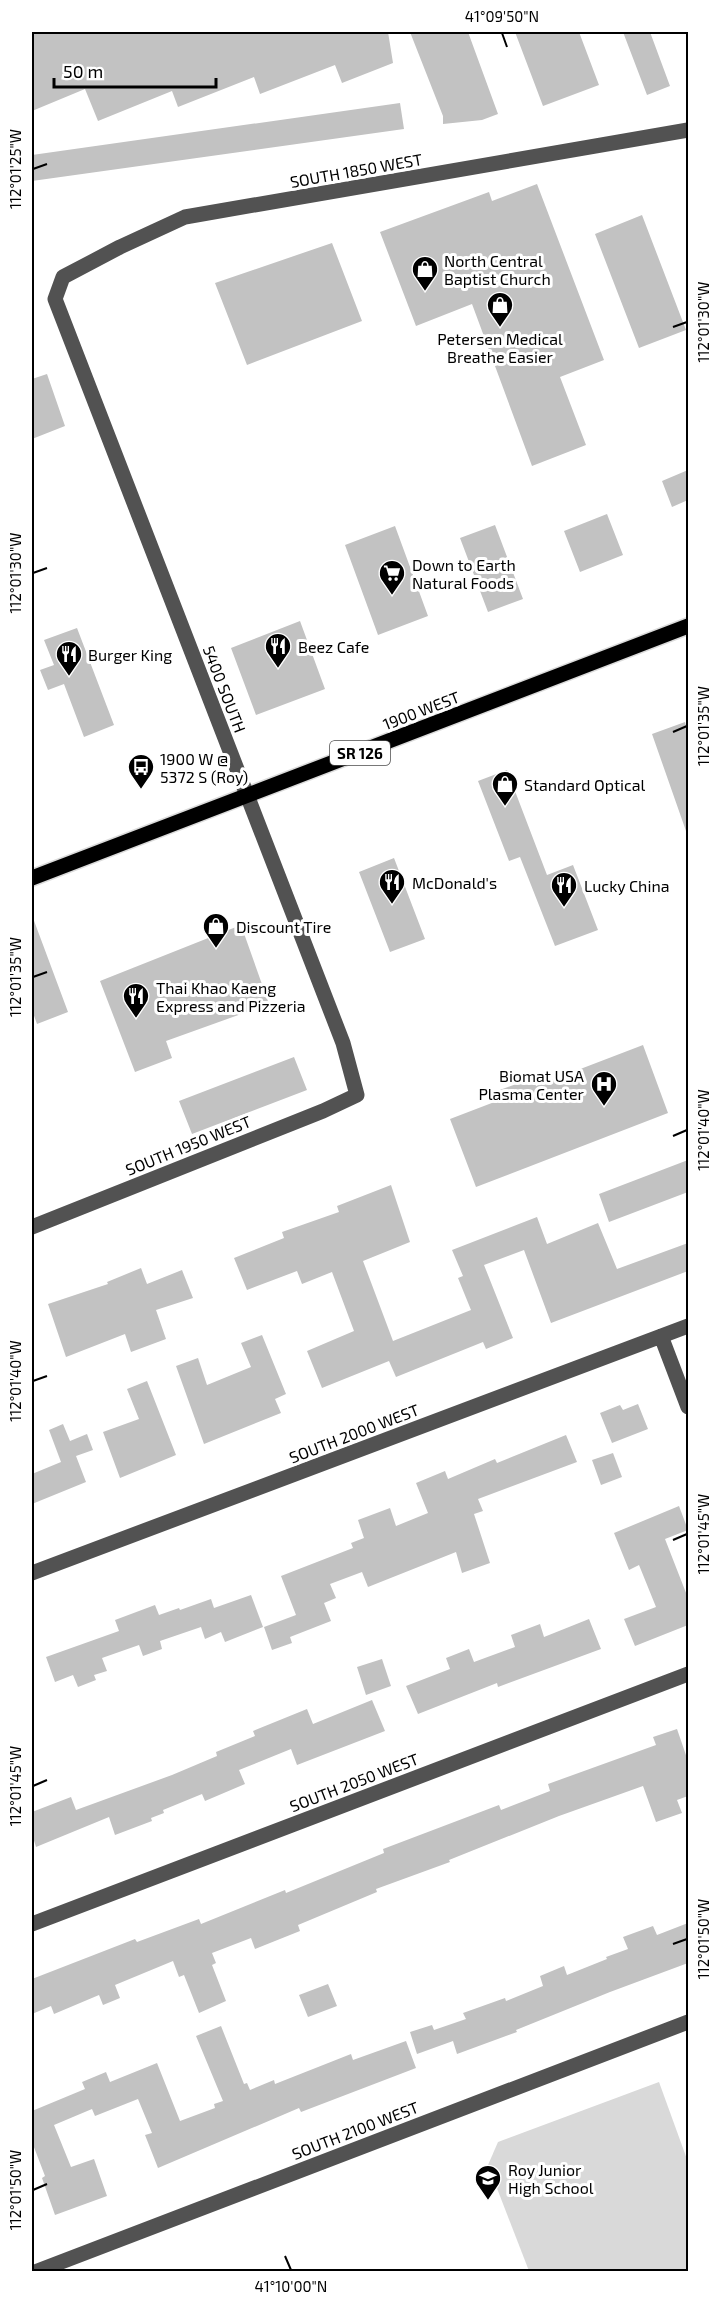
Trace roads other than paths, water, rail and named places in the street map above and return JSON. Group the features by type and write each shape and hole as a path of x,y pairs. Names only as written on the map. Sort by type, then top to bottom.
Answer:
{"main road":[{"name":"1900 WEST","path":"32,878 688,626"}],"street":[{"name":"SOUTH 1850 WEST","path":"55,299 63,278 120,247 185,217 688,130"},
{"name":"5400 SOUTH","path":"55,299 343,1043 357,1095"},
{"name":"SOUTH 1950 WEST","path":"32,1227 357,1095"},
{"name":"SOUTH 2000 WEST","path":"32,1573 688,1326"},
{"path":"661,1336 688,1407"},
{"name":"SOUTH 2050 WEST","path":"32,1924 688,1674"},
{"name":"SOUTH 2100 WEST","path":"35,2271 688,2022"}],"place":[{"name":"North Central Baptist Church","path":"425,292"},
{"name":"Petersen Medical Breathe Easier","path":"500,328"},
{"name":"Down to Earth Natural Foods","path":"392,596"},
{"name":"Beez Cafe","path":"278,669"},
{"name":"Burger King","path":"69,677"},
{"name":"1900 W @ 5372 S (Roy)","path":"141,790"},
{"name":"Standard Optical","path":"505,807"},
{"name":"McDonald's","path":"392,905"},
{"name":"Lucky China","path":"564,908"},
{"name":"Discount Tire","path":"216,949"},
{"name":"Thai Khao Kaeng Express and Pizzeria","path":"136,1019"},
{"name":"Biomat USA Plasma Center","path":"604,1107"},
{"name":"Roy Junior High School","path":"488,2201"}]}
